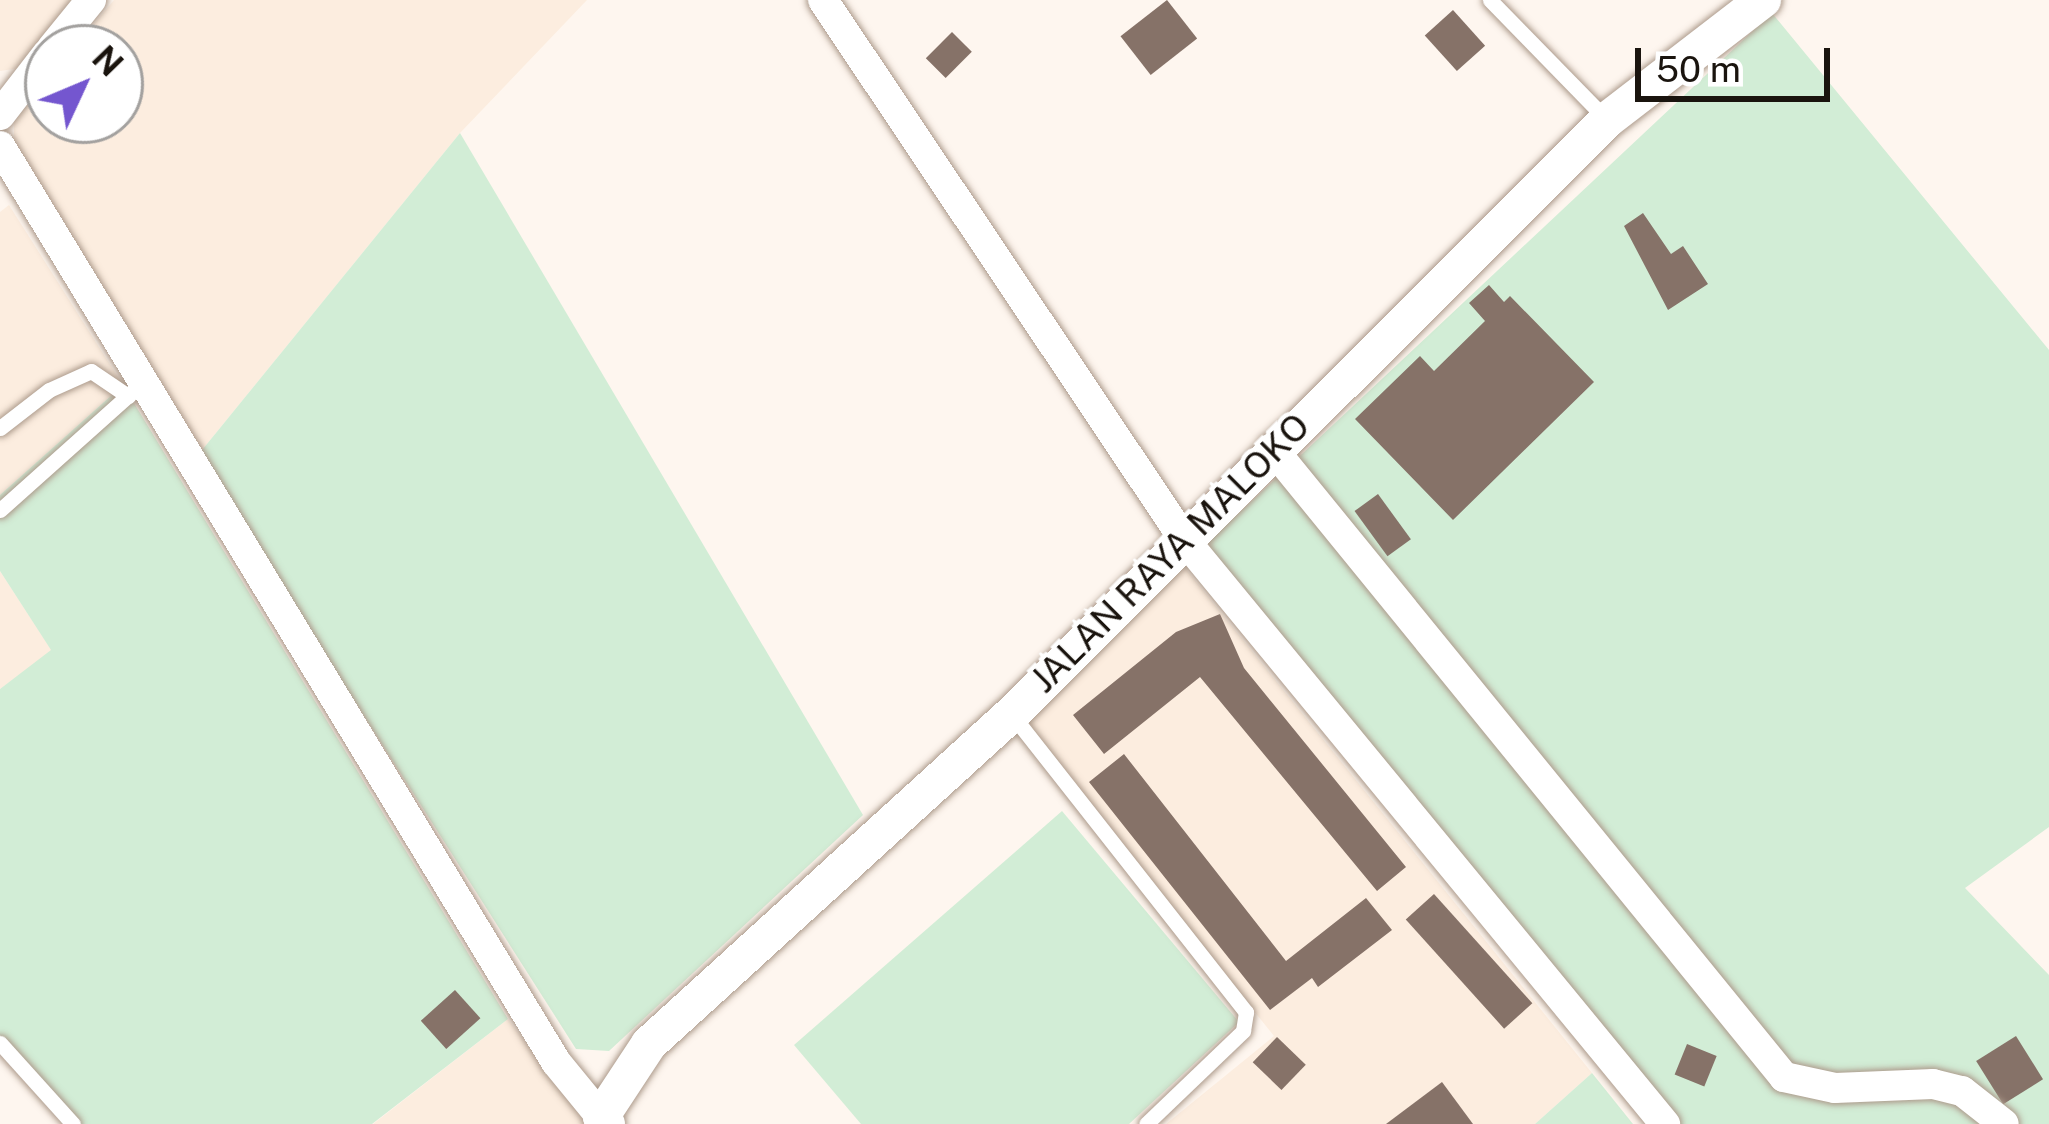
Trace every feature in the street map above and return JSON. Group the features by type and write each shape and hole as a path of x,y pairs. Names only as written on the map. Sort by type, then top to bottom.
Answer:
{"street":[{"path":"72,24 92,0"},
{"path":"823,0 1183,538 1665,1124"},
{"name":"JALAN RAYA MALOKO","path":"604,1121 649,1044 1012,714 1272,448 1607,120 1763,0"},
{"path":"0,115 24,84"},
{"path":"0,146 135,390 556,1062 604,1121"},
{"path":"1272,448 1784,1077 1834,1088 1933,1084 1962,1091 2004,1124"}],"lane":[{"path":"1490,0 1607,120"},
{"path":"0,428 49,390 92,371 135,390 0,510"},
{"path":"1012,714 1246,1012 1243,1031 1146,1124"},
{"path":"0,1043 73,1124"}],"shaded area":[{"path":"0,0 76,0 56,24 24,24 24,63 0,71"},
{"path":"114,0 587,0 460,133 198,455 14,154 14,121 24,109 24,144 144,144 144,24 94,24"},
{"path":"9,205 123,385 0,495 0,212"},
{"path":"1181,563 1592,1073 1535,1124 1166,1124 1274,1036 1022,722"},
{"path":"0,571 52,651 0,689"},
{"path":"508,1019 588,1124 373,1124"}],"green space":[{"path":"1772,13 2049,350 2049,827 1965,888 2049,975 2049,1124 1674,1124 1206,544"},
{"path":"460,133 863,815 609,1051 576,1049 198,455"},
{"path":"123,385 508,1019 372,1124 71,1124 0,1046 0,689 51,650 0,571 0,495"},
{"path":"1062,811 1239,1022 1129,1124 861,1124 794,1045"},
{"path":"1592,1073 1633,1124 1535,1124"}],"building":[{"path":"1167,0 1197,39 1151,75 1121,36"},
{"path":"1453,10 1485,46 1457,71 1425,35"},
{"path":"952,32 972,52 946,78 926,58"},
{"path":"1643,213 1671,254 1683,246 1708,284 1668,310 1624,226"},
{"path":"1489,285 1504,302 1510,296 1594,382 1453,520 1355,419 1420,356 1434,371 1485,321 1469,303"},
{"path":"1378,494 1411,539 1387,556 1355,511"},
{"path":"1220,614 1244,668 1406,867 1377,891 1200,677 1104,754 1073,715 1176,632"},
{"path":"1124,754 1286,961 1366,898 1392,930 1318,987 1312,978 1270,1010 1089,782"},
{"path":"1434,894 1532,1003 1504,1029 1406,919"},
{"path":"455,990 480,1018 446,1049 421,1021"},
{"path":"2016,1036 2043,1079 2003,1104 1976,1061"},
{"path":"1277,1037 1306,1065 1281,1090 1253,1062"},
{"path":"1687,1044 1717,1056 1704,1087 1675,1075"},
{"path":"1442,1082 1473,1124 1386,1124"}]}
